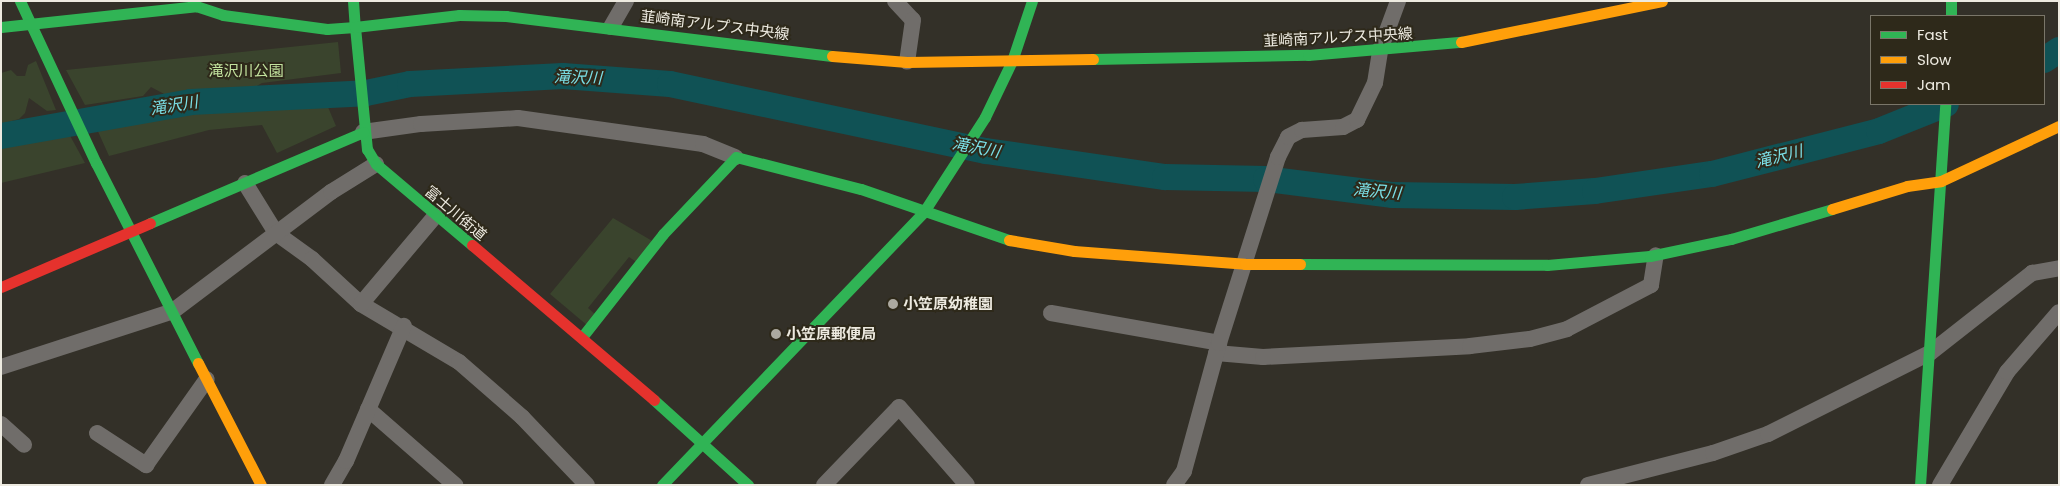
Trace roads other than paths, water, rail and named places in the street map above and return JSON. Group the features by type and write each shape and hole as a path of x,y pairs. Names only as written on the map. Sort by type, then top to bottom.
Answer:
{"street":[{"name":"富士川街道","path":"353,1 363,132 367,149 376,164 435,216 582,337 748,485"},
{"path":"611,27 626,1"},
{"path":"895,1 913,20 907,62"},
{"path":"662,485 704,444 923,213 985,117 1012,61 1032,1"},
{"path":"1174,485 1184,471 1218,348 1278,157 1288,137 1302,130 1343,127 1357,120 1375,83 1380,50 1398,1"},
{"name":"韮崎南アルプス中央線","path":"355,27 460,16 506,16 611,27 866,60 907,62 1012,61 1380,50 1445,46 1662,1"},
{"path":"1950,15 1951,1"},
{"path":"18,2 32,24 48,64 96,163 207,379 252,481"},
{"path":"1,27 195,4 223,15 276,24 327,29 355,27"},
{"path":"1920,485 1945,105"},
{"path":"1,287 363,132 421,124 518,118 703,144 736,157 861,189 923,213 994,237 1074,251 1245,264 1547,265 1656,255 1731,239 1908,186 1941,181 2059,126"},
{"path":"582,337 663,234 736,157"},
{"path":"1,367 173,311 331,192 376,164"},
{"path":"244,183 276,233 312,258 361,304 404,326 459,362 522,416 587,485"},
{"path":"361,304 435,216"},
{"path":"1051,312 1262,357 1470,346 1530,339 1567,329 1651,285 1656,255"},
{"path":"1588,485 1713,453 1768,434 1930,354 2032,273 2059,268"},
{"path":"1940,485 2007,372 2059,312"},
{"path":"332,485 346,462 404,326"},
{"path":"97,433 146,465 207,379"},
{"path":"824,485 899,408 967,485"},
{"path":"368,409 455,485"},
{"path":"1,424 24,445"}],"waterway":[{"name":"滝沢川","path":"2045,59 2059,50"},
{"name":"滝沢川","path":"1,136 191,102 366,93 410,84 563,76 670,84 986,151 1165,177 1266,179 1393,195 1515,197 1595,191 1712,174 1879,131 1944,105"}],"place":[{"name":"小笠原幼稚園","path":"893,304"},
{"name":"小笠原郵便局","path":"776,334"}],"park label":[{"name":"滝沢川公園","path":"246,71"}]}
